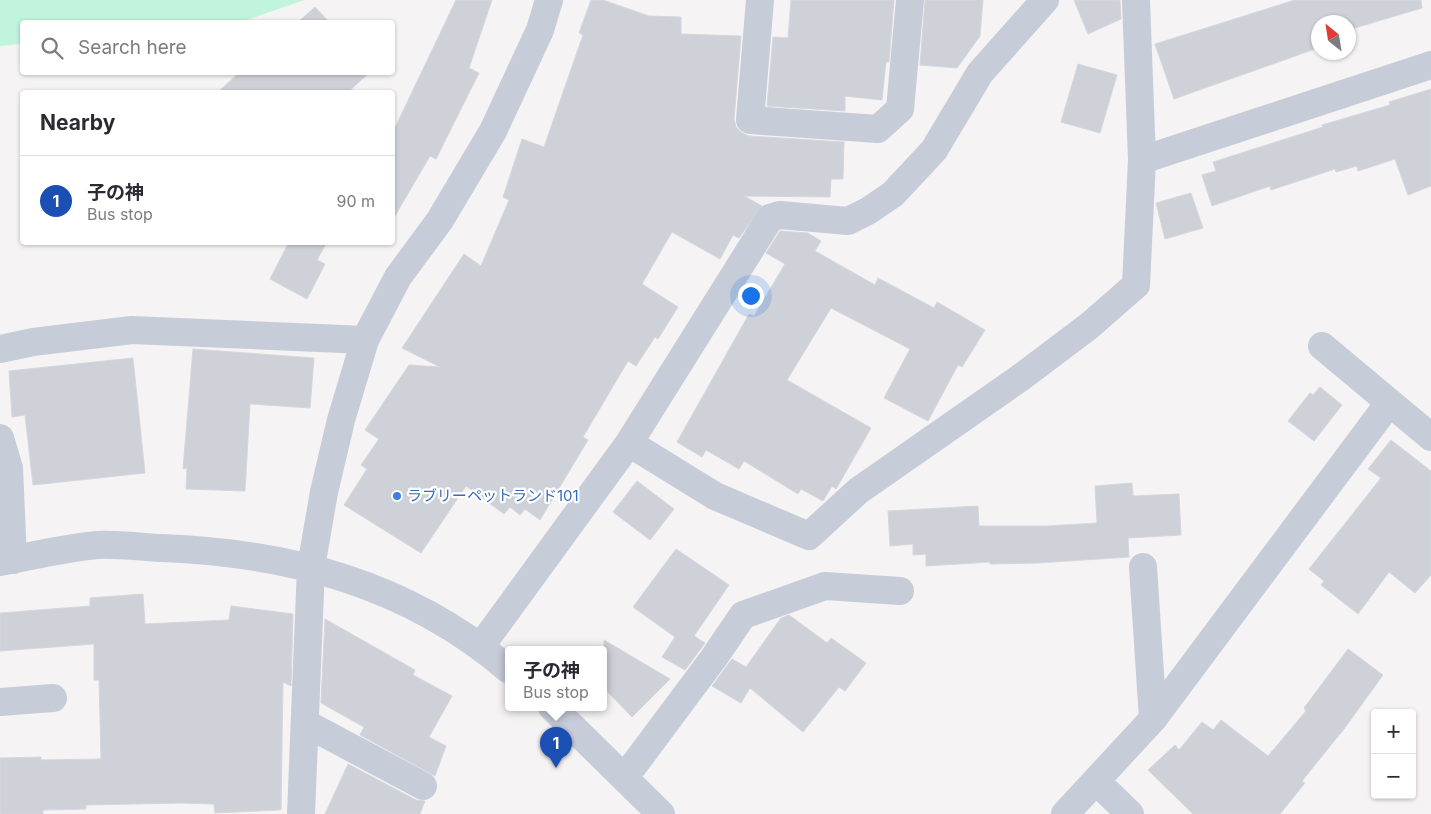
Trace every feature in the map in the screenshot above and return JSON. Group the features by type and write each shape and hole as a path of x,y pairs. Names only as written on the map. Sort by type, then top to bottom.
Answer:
{"street":[{"path":"301,814 311,567 332,456 365,340 398,277 440,220 493,131 540,30 549,0"},
{"path":"759,0 750,120 878,128 900,109 910,0"},
{"path":"481,646 629,443 770,218 780,215 848,221 868,211 893,194 934,150 980,73 1045,0"},
{"path":"629,443 715,496 809,536 858,491 1020,378 1090,326 1136,285 1142,160 1136,0"},
{"path":"1142,160 1431,65"},
{"path":"0,349 33,342 132,330 365,340"},
{"path":"1322,346 1431,437"},
{"path":"1065,814 1153,720 1389,403"},
{"path":"0,438 9,468 7,561 98,545 215,550 311,567 394,596 481,646 505,666"},
{"path":"1143,567 1153,720"},
{"path":"625,777 713,659 743,615 825,586 900,591"},
{"path":"0,702 53,698"},
{"path":"556,711 661,814"},
{"path":"305,723 423,786"},
{"path":"1096,780 1130,814"}],"green space":[{"path":"0,0 304,0 247,20 20,20 20,44 0,46"}],"building":[{"path":"456,0 492,0 469,68 479,73 436,159 430,156 395,216 395,128"},
{"path":"591,0 603,0 649,16 681,17 681,34 741,36 734,119 736,127 742,133 749,136 844,142 843,179 831,179 830,197 744,196 762,206 739,238 733,235 720,259 672,232 642,284 678,307 658,339 655,337 636,366 628,361 583,437 588,440 540,520 525,509 520,515 510,507 504,514 466,486 421,553 344,505 367,469 361,465 379,439 365,430 409,365 440,367 402,348 464,254 481,266 509,200 503,197 522,139 544,147 583,35 579,33"},
{"path":"791,0 894,0 889,62 886,62 882,100 845,96 845,111 767,106 773,37 788,38"},
{"path":"925,0 983,0 980,36 957,68 920,65"},
{"path":"1074,0 1120,0 1121,19 1088,34"},
{"path":"1295,0 1421,0 1422,8 1356,28 1356,15 1311,15 1311,50 1174,99 1155,44"},
{"path":"315,7 327,20 300,20"},
{"path":"1078,64 1117,75 1100,133 1061,122"},
{"path":"237,75 367,75 350,90 220,90"},
{"path":"1431,89 1431,186 1408,195 1395,159 1358,171 1357,166 1336,172 1335,169 1271,190 1270,186 1212,206 1202,175 1216,171 1213,162 1323,127 1322,125 1390,105 1389,102"},
{"path":"1191,193 1203,228 1165,239 1156,203"},
{"path":"780,231 808,233 821,241 815,251 875,285 878,278 934,308 937,302 985,330 962,367 958,365 928,421 884,398 910,349 831,308 787,380 871,428 836,489 832,486 823,501 801,489 798,494 744,461 739,469 706,450 702,457 677,442 749,314 754,316 785,264 766,253"},
{"path":"287,245 325,245 317,260 325,264 307,299 270,279"},
{"path":"193,349 314,358 310,408 250,404 245,491 186,489 187,468 183,469"},
{"path":"133,358 145,473 33,485 25,415 12,417 9,371"},
{"path":"1320,387 1342,405 1314,441 1288,421 1310,393 1313,395"},
{"path":"1391,440 1431,471 1431,575 1415,593 1389,572 1358,614 1321,585 1324,581 1309,569 1381,478 1368,469"},
{"path":"637,481 674,509 650,540 613,512"},
{"path":"1132,483 1133,496 1179,494 1181,535 1128,538 1129,557 1038,563 990,564 990,562 926,566 926,554 913,555 913,544 890,546 888,511 978,506 979,526 1048,526 1097,523 1095,486"},
{"path":"676,549 729,585 694,636 705,643 685,670 662,657 675,637 633,607"},
{"path":"143,594 145,624 229,620 231,606 293,614 291,686 283,682 281,810 215,813 214,804 181,803 86,805 86,809 43,810 43,814 0,814 0,758 41,757 41,760 101,759 99,680 94,680 94,644 0,651 0,613 90,606 90,598"},
{"path":"789,615 827,643 831,638 866,663 845,691 839,687 803,732 750,688 741,703 712,686 732,659 746,667 781,618"},
{"path":"325,619 415,670 413,675 452,696 429,737 446,746 435,776 360,735 364,727 321,703"},
{"path":"604,640 670,679 632,717 607,691 607,646 604,646"},
{"path":"1348,649 1383,675 1344,729 1302,781 1305,783 1280,814 1193,814 1148,770 1175,745 1179,750 1202,722 1213,730 1221,720 1268,756 1306,711 1304,708"},
{"path":"348,764 416,800 425,801 420,814 325,814"}],"place":[{"name":"ラブリーペットランド101","path":"397,496"},
{"name":"子の神","path":"556,768"}]}
